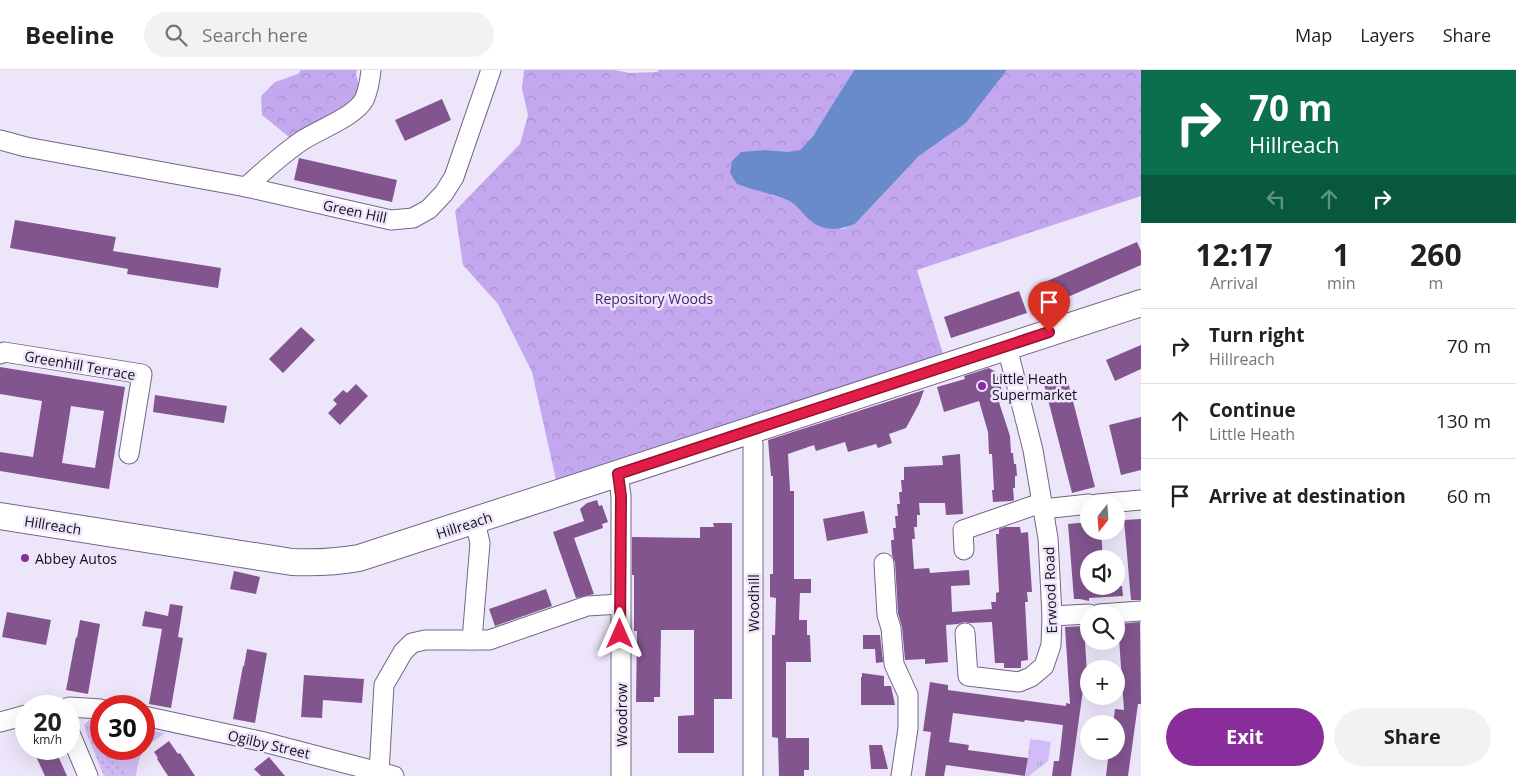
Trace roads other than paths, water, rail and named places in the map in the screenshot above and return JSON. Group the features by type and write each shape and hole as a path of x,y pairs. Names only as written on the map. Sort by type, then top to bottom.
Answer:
{"main road":[{"name":"Hillreach","path":"0,516 292,562 315,564 359,558 475,522 749,430 1141,303"}],"street":[{"path":"246,186 302,140 348,115 363,101 370,81 371,70"},
{"name":"Green Hill","path":"0,140 26,147 246,186 391,220 413,218 429,209 444,193 454,177 491,70"},
{"name":"Erwood Road","path":"965,633 968,676 1019,682 1031,677 1044,666 1051,645 1052,616 1048,538 1033,450 1007,347"},
{"name":"Greenhill Terrace","path":"0,354 4,352 142,374 129,454"},
{"name":"Woodhill","path":"749,430 753,444 753,776"},
{"name":"Woodrow","path":"618,474 621,496 621,776"},
{"path":"1125,501 1141,500"},
{"path":"964,550 963,530 1042,506 1080,504"},
{"path":"472,640 480,543 475,522"},
{"path":"884,563 887,615 891,628 894,664 908,695 908,728 901,776"},
{"path":"386,774 384,685 403,652 412,643 424,640 489,640 586,606 620,604"},
{"path":"1125,612 1141,611"},
{"path":"1052,616 1080,614"},
{"path":"0,722 15,718"},
{"name":"Ogilby Street","path":"155,718 269,743 355,771 386,774"},
{"path":"80,757 88,776"}],"water":[{"path":"854,70 1007,70 966,123 919,156 855,224 838,229 821,227 811,221 789,201 737,184 730,173 732,161 741,152 766,150 787,152 800,150 813,136"}],"place":[{"name":"Little Heath Supermarket","path":"982,386"},
{"name":"Abbey Autos","path":"25,558"}],"park label":[{"name":"Repository Woods","path":"654,298"}]}
